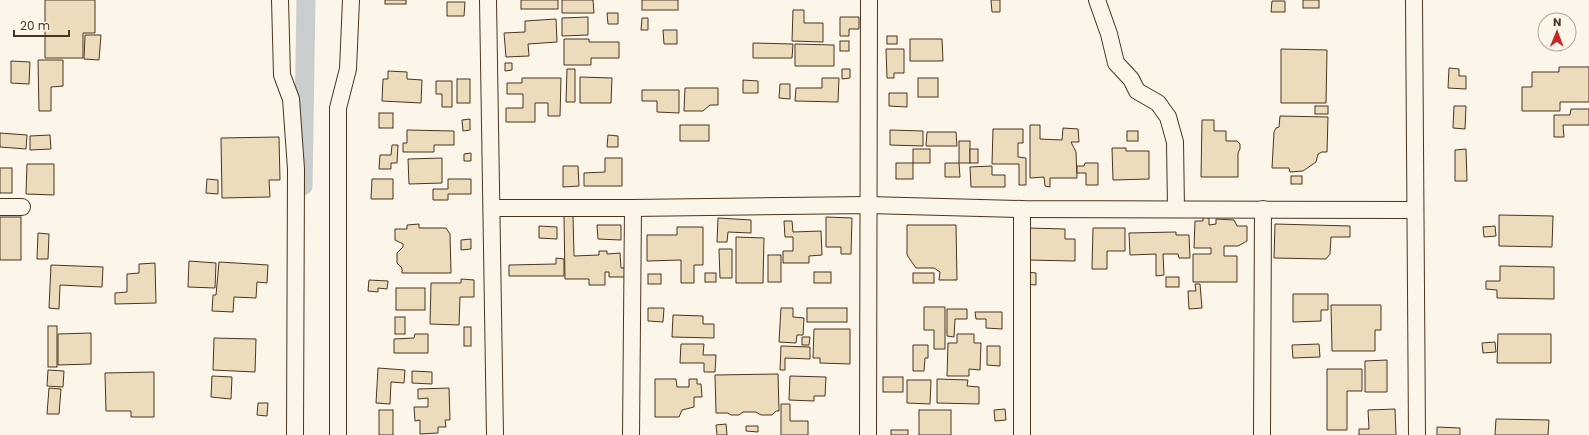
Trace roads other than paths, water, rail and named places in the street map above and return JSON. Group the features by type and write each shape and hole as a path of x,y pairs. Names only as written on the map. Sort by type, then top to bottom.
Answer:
{"street":[{"path":"280,0 282,75 291,98 296,169 295,435"},
{"path":"338,435 338,108 348,69 351,0"},
{"path":"488,0 495,435"},
{"path":"868,435 869,0"},
{"path":"1097,0 1110,34 1116,63 1130,79 1137,91 1158,103 1168,118 1175,142 1176,209"},
{"path":"1414,0 1417,435"},
{"path":"492,208 868,205 1022,209 1415,210"},
{"path":"0,207 22,207"},
{"path":"631,435 633,208"},
{"path":"1022,209 1022,435"},
{"path":"1262,435 1263,209"}],"waterway":[{"path":"303,186 306,0"}]}
